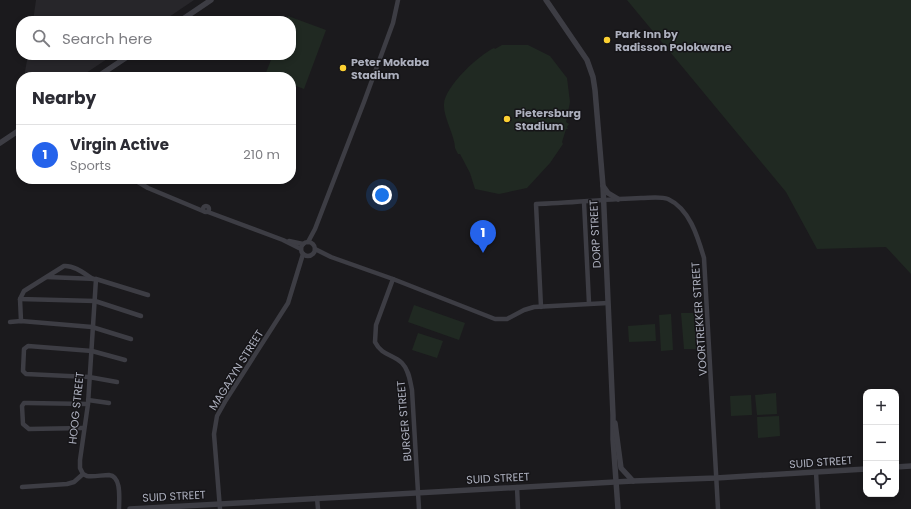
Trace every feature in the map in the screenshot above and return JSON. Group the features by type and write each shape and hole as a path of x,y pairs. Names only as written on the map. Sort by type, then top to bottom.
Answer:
{"street":[{"path":"187,16 211,0"},
{"path":"331,258 308,255 308,246 393,23 398,0"},
{"name":"DORP STREET","path":"546,0 587,60 593,77 595,90 603,186 613,439 618,509"},
{"name":"DORP STREET","path":"551,0 581,48 583,54"},
{"path":"104,72 122,60"},
{"path":"0,143 16,132"},
{"path":"141,184 187,204 283,240 308,246 331,258 393,279 463,307 498,319 507,319 530,308 589,303 608,303"},
{"path":"603,186 608,193 618,199"},
{"name":"VOORTREKKER STREET","path":"541,307 536,204 659,198 669,200 685,214 698,237 706,270 718,509"},
{"path":"584,202 589,303"},
{"name":"MAGAZYN STREET","path":"219,506 214,434 217,416 288,303 299,271 308,255 314,251 308,246"},
{"path":"21,321 20,299 24,291 62,267 68,266 95,279 148,295"},
{"path":"47,277 95,279"},
{"name":"HOOG STREET","path":"84,474 80,468 80,460 83,428 88,402 95,301 95,279"},
{"name":"BURGER STREET","path":"393,279 376,325 375,342 382,351 401,362 406,368 410,381 412,390 419,509"},
{"path":"20,299 95,301 141,316"},
{"path":"10,322 21,321 92,327 131,339"},
{"path":"118,382 89,377 26,374 23,371 23,351 25,347 28,346 92,351 125,360"},
{"path":"83,428 27,428 23,424 23,404 88,402 109,403"},
{"name":"DORP STREET","path":"613,415 617,430 621,468 633,481"},
{"path":"899,467 911,466"},
{"name":"SUID STREET","path":"130,509 219,506 317,498 863,469"},
{"path":"816,472 818,509"},
{"path":"22,487 67,484 74,482 84,474 90,476 111,475 115,477 118,482 119,509"},
{"path":"517,487 518,509"},
{"path":"317,498 318,509"}],"shaded area":[{"path":"36,0 194,0 170,16 34,16"},
{"path":"627,0 911,0 911,274 886,247 817,249 786,192"},
{"name":"Peter Mokaba Stadium","path":"296,19 326,30 304,89 296,86 296,72 266,72 271,60 296,60"},
{"name":"Pietersburg Stadium","path":"502,45 528,45 550,56 567,78 570,102 566,122 569,124 567,127 568,129 566,129 562,142 563,144 550,163 527,188 499,194 475,189 470,173 460,154 458,154 455,148 445,115 444,104 450,89 456,80 480,57"},
{"path":"27,60 106,60 88,72 25,72"},
{"path":"414,305 465,323 459,340 408,322"},
{"path":"681,313 694,313 696,349 684,349"},
{"path":"671,314 673,350 661,351 659,315"},
{"path":"655,324 656,341 629,342 628,326"},
{"path":"418,333 443,341 437,358 412,350"},
{"path":"776,393 777,414 757,415 755,395"},
{"path":"751,395 752,415 731,416 730,396"},
{"path":"779,416 780,436 758,438 757,417"}],"place":[{"name":"Park Inn by Radisson Polokwane","path":"607,40"},
{"name":"Peter Mokaba Stadium","path":"343,68"},
{"name":"Pietersburg Stadium","path":"507,119"},
{"name":"Virgin Active","path":"483,253"}]}
